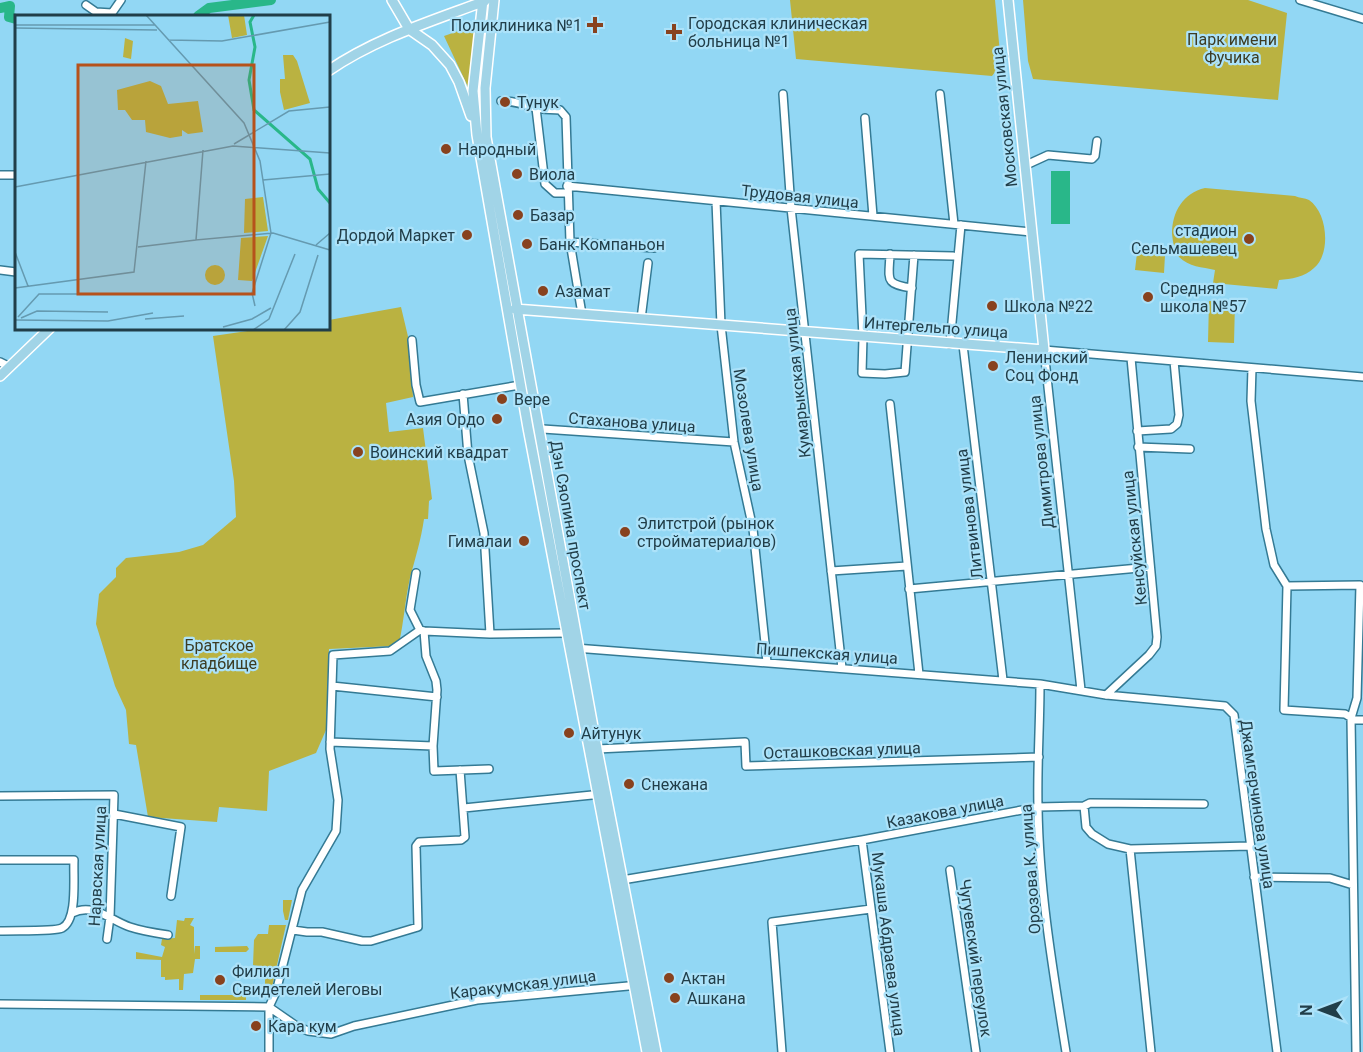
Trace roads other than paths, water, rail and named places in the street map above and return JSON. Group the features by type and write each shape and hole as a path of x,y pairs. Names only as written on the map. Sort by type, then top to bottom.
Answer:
{"main road":[{"path":"392,0 409,29 432,45 450,65 463,91 477,135"},
{"name":"Дэн Сяопина проспект","path":"494,0 485,88 485,125 539,429 574,648 601,794 656,1052"},
{"name":"Московская улица","path":"1008,0 1031,232"},
{"path":"330,70 409,29 484,1"},
{"name":"Дэн Сяопина проспект","path":"484,1 473,91 477,135 520,385 567,633 574,648 597,748 601,794 622,880 641,986 646,1052"},
{"name":"Димитрова улица","path":"1031,232 1044,350"},
{"name":"Интергельпо улица","path":"507,308 1044,350"},
{"path":"0,376 48,330"}],"street":[{"path":"86,5 96,12 111,13 121,0"},
{"path":"1300,0 1363,19"},
{"name":"Кумарыкская улица","path":"783,94 791,208 842,668"},
{"path":"940,94 958,224 950,344"},
{"path":"501,101 524,102 536,108 560,110 566,117 570,242 582,314"},
{"path":"536,108 545,184 555,193 567,189"},
{"path":"864,118 873,216"},
{"path":"1024,166 1048,155 1092,159 1095,156 1097,141"},
{"name":"Трудовая улица","path":"567,189 716,201 1031,232"},
{"name":"Мозолева улица","path":"716,201 721,326 734,442 753,529 767,662"},
{"path":"570,242 654,248"},
{"path":"915,255 905,372 862,373 863,337 858,257 862,253 953,256"},
{"path":"890,254 891,282 894,285 912,288"},
{"path":"641,319 648,263"},
{"path":"0,270 15,272"},
{"path":"412,340 420,402 520,385"},
{"name":"Литвинова улица","path":"963,345 1003,680"},
{"name":"Интергельпо улица","path":"1044,350 1363,377"},
{"name":"Димитрова улица","path":"1044,350 1081,690"},
{"name":"Кенсуйская улица","path":"1106,695 1149,655 1156,646 1157,637 1131,358"},
{"path":"1137,431 1170,429 1177,424 1179,416 1174,361"},
{"path":"0,362 10,367"},
{"path":"1252,368 1251,401 1266,529 1274,565 1287,586 1284,710 1345,714 1355,720 1363,720"},
{"path":"463,394 468,455 484,533 490,634"},
{"path":"890,404 919,674"},
{"name":"Стаханова улица","path":"528,428 734,442"},
{"path":"1138,447 1190,449"},
{"path":"831,571 907,566"},
{"path":"909,589 1150,567"},
{"path":"416,573 410,610 422,631 426,656 436,681 434,771 489,769"},
{"path":"1287,586 1360,585 1357,698 1351,718 1356,1052"},
{"path":"269,1052 269,1007 276,992 302,890 336,831 338,800 330,742 333,655 390,651 422,631 490,634 567,633"},
{"name":"Пишпекская улица","path":"574,648 1003,680 1081,690"},
{"name":"Орозова К. улица","path":"1040,684 1038,807 1046,927 1066,1052"},
{"path":"332,686 436,697"},
{"name":"Джамгерчинова улица","path":"1081,690 1106,695 1225,706 1234,715 1277,1052"},
{"path":"330,742 433,746"},
{"name":"Осташковская улица","path":"597,748 745,742 746,766 1039,757"},
{"path":"293,930 333,933 362,942 418,927 416,846 419,842 461,840 465,837 460,770"},
{"path":"464,808 601,794"},
{"name":"Нарвская улица","path":"0,796 114,795 110,917 107,939"},
{"name":"Казакова улица","path":"622,880 862,840 1038,807 1084,806 1090,803 1204,804"},
{"path":"1084,806 1086,827 1092,834 1108,844 1130,849 1250,846"},
{"path":"114,814 181,827 171,896"},
{"name":"Мукаша Абдраева улица","path":"862,840 890,1052"},
{"path":"1130,849 1150,1052"},
{"name":"Нарвская улица","path":"0,860 74,860 72,913 68,923 60,929 0,931"},
{"name":"Чугуевский переулок","path":"950,870 975,1051"},
{"path":"1254,877 1330,878 1353,885"},
{"path":"72,913 80,909 103,913 133,928 168,935"},
{"path":"782,1052 772,922 871,909"},
{"name":"Каракумская улица","path":"269,1007 285,1019 308,1031 331,1034 354,1026 477,1000 641,986"},
{"path":"0,1004 269,1007"}],"waterway":[{"path":"199,15 209,8 271,0"},
{"path":"0,8 10,6 9,17 15,19"}],"place":[{"name":"Поликлиника №1","path":"595,25"},
{"name":"Городская клиническая больница №1","path":"674,32"},
{"name":"Тунук","path":"505,102"},
{"name":"Народный","path":"446,149"},
{"name":"Виола","path":"517,174"},
{"name":"Базар","path":"518,215"},
{"name":"Дордой Маркет","path":"467,235"},
{"name":"стадион Сельмашевец","path":"1249,239"},
{"name":"Банк Компаньон","path":"527,244"},
{"name":"Азамат","path":"543,291"},
{"name":"Средняя школа №57","path":"1148,297"},
{"name":"Школа №22","path":"992,306"},
{"name":"Ленинский Соц Фонд","path":"993,366"},
{"name":"Вере","path":"502,399"},
{"name":"Азия Ордо","path":"497,419"},
{"name":"Воинский квадрат","path":"358,452"},
{"name":"Элитстрой (рынок стройматериалов)","path":"625,532"},
{"name":"Гималаи","path":"524,541"},
{"name":"Айтунук","path":"569,733"},
{"name":"Снежана","path":"629,784"},
{"name":"Актан","path":"669,978"},
{"name":"Филиал Свидетелей Иеговы","path":"220,980"},
{"name":"Ашкана","path":"675,998"},
{"name":"Кара кум","path":"256,1026"}],"park label":[{"name":"Парк имени Фучика","path":"1232,48"},
{"name":"Братское кладбище","path":"219,654"}]}
